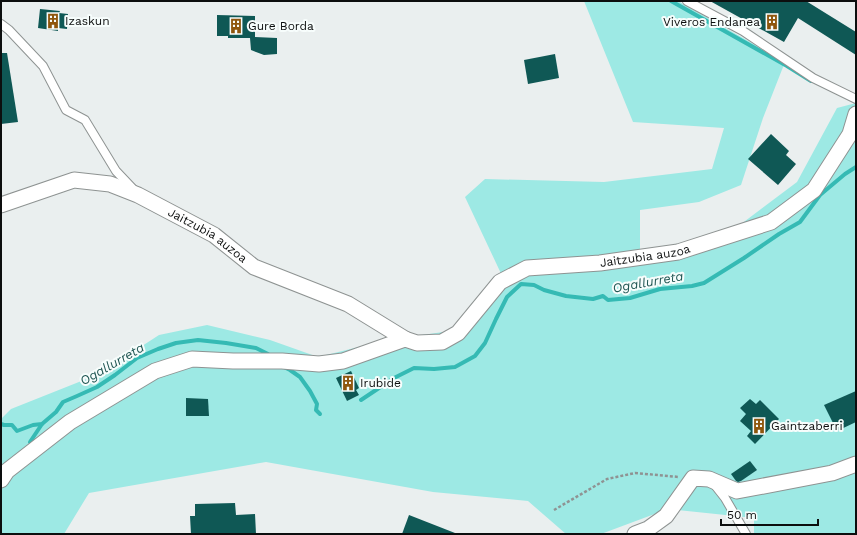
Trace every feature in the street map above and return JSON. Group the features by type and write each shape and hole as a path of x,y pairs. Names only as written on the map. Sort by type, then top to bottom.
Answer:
{"street":[{"name":"Jaitzubia auzoa","path":"2,204 74,180 110,184 138,195 214,235 254,266 348,304 405,339 417,342 442,342 458,333 500,282 527,268 600,263 678,252 770,222 814,190 850,134 856,114"},
{"name":"Jaitzubia auzoa","path":"1,480 7,471 70,422 154,371 192,359 282,361 319,364 343,362 405,339"},
{"path":"635,534 648,529 666,516 693,478 709,479 737,491 832,473 856,464"}],"lane":[{"path":"687,1 743,31 813,78 856,99"},
{"path":"1,24 9,30 43,66 66,110 84,120 116,171 138,195"},
{"path":"709,479 725,498 746,534"}],"path":[{"path":"554,510 607,478 636,474 693,478"}],"shaded area":[{"path":"584,1 678,1 785,62 763,118 741,185 699,202 640,210 640,257 712,246 797,182 837,108 856,103 856,534 754,534 754,518 668,509 601,534 566,534 528,501 433,492 266,462 89,493 64,534 1,534 1,419 11,409 99,374 159,335 207,325 270,340 318,357 387,340 457,330 505,282 465,197 485,179 604,182 712,169 724,128 633,122"}],"building":[{"name":"Viveros Endanea","path":"710,1 806,1 856,32 856,55 798,18 784,42"},
{"name":"Izaskun","path":"40,9 60,11 59,13 68,14 67,29 58,28 58,31 38,28"},
{"name":"Gure Borda","path":"217,15 255,16 255,37 277,38 277,54 264,55 251,50 250,38 228,38 228,36 217,36"},
{"path":"1,53 7,53 18,122 1,124"},
{"path":"555,54 559,78 528,84 524,60"},
{"path":"771,134 789,151 786,155 796,164 778,185 748,159"},
{"name":"Irubide","path":"351,371 359,388 356,390 359,395 347,401 336,378"},
{"path":"856,391 856,422 837,431 824,405"},
{"path":"186,398 208,399 209,416 186,416"},
{"name":"Gaintzaberri","path":"750,399 756,404 760,400 779,419 755,444 747,436 751,431 740,421 746,414 740,408"},
{"path":"750,461 757,470 741,481 736,481 731,474"},
{"path":"235,503 236,515 255,514 256,534 191,534 190,516 195,516 195,504"},
{"path":"409,515 455,533 455,534 402,534"}],"waterway":[{"name":"Ogallurreta","path":"671,1 811,81"},
{"name":"Ogallurreta","path":"361,400 394,378 414,368 434,369 455,367 475,356 485,343 507,297 521,284 534,285 544,290 566,296 593,299 603,296 608,300 630,298 660,289 692,286 704,283 800,222 820,195 845,174 856,167"},
{"name":"Ogallurreta","path":"1,424 12,425 17,431 33,425 42,424 56,412 63,402 97,387 137,358 176,343 198,340 226,343 256,348 268,354"},
{"name":"Ogallurreta","path":"284,367 300,377 310,391 317,404 316,410 320,414"},
{"path":"30,442 42,424"}],"place":[{"name":"Izaskun","path":"53,21"},
{"name":"Viveros Endanea","path":"772,22"},
{"name":"Gure Borda","path":"236,26"},
{"name":"Irubide","path":"348,383"},
{"name":"Gaintzaberri","path":"759,426"}]}
